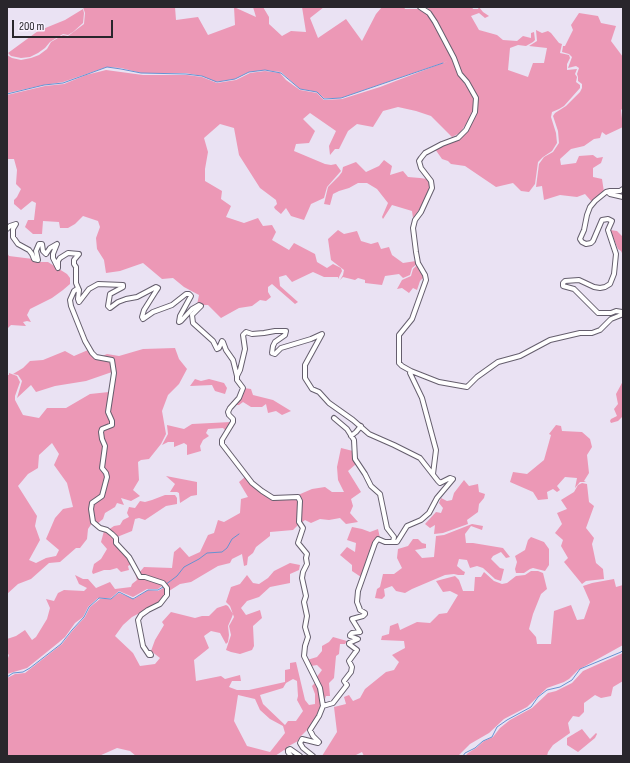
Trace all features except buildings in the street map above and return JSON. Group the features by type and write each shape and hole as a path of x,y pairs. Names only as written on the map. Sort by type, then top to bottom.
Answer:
{"street":[{"path":"420,7 429,13 435,22 454,58 460,74 467,82 476,98 475,112 466,130 458,138 425,153 419,161 421,168 431,181 432,188 421,212 415,220 413,228 418,263 425,274 426,280 412,318 399,335 399,363 402,366 439,382 467,387 477,377 498,362 520,356 550,340 580,333 592,333 600,330 611,319 621,315 622,312 616,311 611,313 598,313 574,289 564,286 563,283 565,280 579,280 594,287 600,288 610,284 614,274 616,254 608,230 612,221 608,219 602,220 593,241 590,243 586,244 580,239 590,207 600,196 608,192 620,191 623,189"},
{"path":"608,192 610,194 623,196"},
{"path":"7,229 16,224 13,229 14,237 18,244 32,254 34,259 38,260 36,251 39,244 42,244 43,251 46,254 50,248 57,244 53,258 58,268 58,261 60,258 68,253 79,254 74,260 76,267 76,283 79,290 79,302 90,289 98,284 123,285 124,287 110,294 108,306 110,308 121,301 137,297 156,286 156,291 142,314 143,319 149,314 172,305 186,294 189,294 191,296 180,316 180,322 182,322 192,308 199,305 201,306 192,315 193,323 213,341 217,349 223,342 226,350 234,360 237,380 243,388 240,398 228,412 233,419 233,422 222,440 222,444 252,483 262,491 273,498 298,497 300,501 300,522 303,528 298,543 307,554 307,564 302,572 306,596 304,602 307,616 305,627 308,637 304,656 320,688 323,706 319,716 310,730 319,742 318,744 302,739 300,741 303,748 313,756"},
{"path":"79,290 77,289 74,291 70,300 85,341 92,354 96,357 112,360 114,373 108,412 112,425 102,429 101,432 102,440 105,446 102,468 107,477 102,496 92,503 91,509 93,522 100,528 107,530 116,538 116,543 129,557 140,577 157,580 168,588 167,595 160,604 148,610 138,620 143,646 148,653"},
{"path":"237,376 245,349 244,333 252,334 286,331 285,335 275,342 273,346 272,353 275,354 281,348 322,334 305,366 305,378 312,389 319,392 329,404 361,426 369,434 394,444 420,458 440,483 450,478 453,479 437,498 429,513 421,520 407,526 397,542 385,542 378,539 358,591 357,602 360,610 365,614 352,619 360,632 350,634 350,636 358,639 348,644 357,650 349,661 352,667 351,672 344,681 347,686 333,703 323,706"},
{"path":"411,371 410,373 422,398 436,450 433,474"},
{"path":"334,418 347,429 354,440 355,458 371,486 380,494 387,528 394,537 393,542"},
{"path":"351,436 361,426"},
{"path":"291,756 288,752 290,749 300,756"}],"shaded area":[{"path":"83,7 175,7 176,20 198,17 208,35 235,25 234,7 256,17 253,7 263,7 269,17 269,24 282,36 291,31 306,32 302,7 324,7 310,18 318,38 346,19 362,41 376,14 382,7 404,7 405,9 418,9 428,15 434,22 452,57 458,74 473,96 473,110 470,118 460,133 452,137 431,116 398,107 383,111 373,127 357,124 348,131 339,149 335,149 330,155 329,146 336,131 310,113 303,119 315,131 309,143 296,144 294,151 325,164 336,164 341,171 327,187 324,198 311,204 304,220 291,216 286,208 281,214 275,209 274,207 277,204 276,200 260,188 239,155 234,128 220,124 204,138 208,152 205,169 205,181 222,191 221,199 231,206 226,217 244,223 258,218 263,226 272,225 276,232 272,240 289,250 294,243 315,254 317,262 327,268 333,264 341,268 342,271 338,279 338,277 324,277 313,272 292,282 286,275 279,277 280,286 298,302 295,304 272,284 268,287 268,292 271,297 266,301 260,300 252,306 239,308 221,318 208,305 197,305 199,295 184,287 173,278 162,279 143,263 120,271 106,273 104,260 97,249 96,238 100,227 98,221 83,216 75,224 68,228 60,228 59,222 43,221 42,234 33,234 25,227 28,220 34,220 36,203 32,201 21,210 14,204 14,200 21,189 16,184 17,170 14,159 7,159 7,95 45,86 64,84 86,75 106,70 143,75 187,75 202,77 217,83 236,80 250,73 265,71 280,73 286,80 300,90 317,93 324,100 342,99 380,87 448,61 341,98 324,98 317,92 300,89 281,72 265,70 249,72 235,79 216,82 202,76 186,73 141,73 121,68 107,67 63,82 7,93 7,55 21,60 39,55 47,49 51,42 63,35 68,36 84,24 85,13"},
{"path":"427,7 472,7 473,9 478,9 479,7 489,16 485,18 479,13 471,16 479,30 497,35 503,40 517,41 523,36 531,38 531,33 534,32 535,40 533,42 526,46 518,45 510,48 508,70 528,77 533,63 544,63 547,48 529,46 537,41 536,30 542,33 548,31 551,33 559,43 562,44 560,53 569,55 570,58 567,64 567,70 577,69 575,74 577,77 576,82 580,85 580,88 564,106 552,112 551,117 556,133 557,143 552,151 538,162 535,184 529,192 521,191 513,183 496,187 465,166 451,164 442,159 435,149 458,139 477,108 478,99 471,84 462,73 456,57 437,21"},
{"path":"83,9 83,23 68,35 63,34 50,42 38,53 30,57 21,58 11,56 8,53 38,31 65,20"},
{"path":"579,13 598,16 601,23 616,26 611,41 623,57 623,108 621,110 623,127 606,135 602,132 600,138 594,139 584,146 571,149 560,159 561,165 576,163 579,156 593,155 597,158 603,157 601,163 593,168 593,177 602,179 604,192 592,202 585,194 577,197 560,195 544,200 542,186 536,187 539,164 544,157 553,152 559,143 558,131 553,116 566,106 582,88 582,84 578,81 577,74 579,68 576,66 568,68 572,57 569,54 562,52 563,46 565,46 573,30 571,25"},
{"path":"384,160 392,166 390,175 403,171 408,177 427,179 430,182 431,187 413,218 412,211 392,205 383,219 382,217 388,203 377,189 367,183 358,183 339,191 333,194 330,205 324,204 328,187 342,172 343,167 356,162 366,172 379,166"},
{"path":"338,230 344,234 357,231 361,241 371,244 378,242 381,249 389,247 392,255 403,263 416,261 417,264 412,268 410,275 403,278 399,274 385,276 382,285 365,283 365,280 358,278 355,280 343,277 340,280 344,270 331,260 328,239"},
{"path":"610,230 617,231 623,237 623,255 618,249"},
{"path":"7,253 9,256 33,259 39,262 48,262 67,274 70,278 70,284 52,298 30,309 27,315 31,322 23,322 26,326 11,325 7,329"},
{"path":"418,264 424,277 420,281 417,290 413,288 409,293 402,288 397,289 402,280 411,276 413,269"},
{"path":"175,348 179,359 187,369 179,384 168,395 162,411 166,434 161,444 149,459 138,462 139,480 133,490 140,496 131,501 121,498 124,505 117,503 115,507 105,513 103,519 97,524 92,514 93,503 103,496 107,477 104,470 103,429 113,425 109,411 114,362 112,359 100,357 107,354 119,356 143,349"},
{"path":"88,350 91,354 110,361 112,372 86,381 55,386 36,392 31,385 17,398 22,381 18,375 13,374 23,368 30,361 43,360 65,351 74,356"},
{"path":"9,373 17,376 20,382 15,400 23,415 39,418 47,408 66,408 90,394 109,392 108,402 111,425 102,428 103,446 101,465 106,478 101,496 93,501 92,523 88,529 87,539 80,548 76,548 60,562 49,563 31,579 18,584 7,594 7,375 9,375","holes":["52,443 59,454 54,465 67,483 73,507 63,509 55,518 46,539 59,550 56,556 46,558 36,563 29,560 40,540 35,526 37,516 18,486 28,474 38,468 39,455"]},
{"path":"195,379 201,381 209,379 224,383 227,388 225,394 215,391 212,385 190,386"},
{"path":"623,381 623,416 618,421 611,423 611,419 617,416 614,409 618,404 616,394"},
{"path":"244,388 251,389 253,395 273,400 291,411 282,415 276,411 268,413 266,404 262,407 251,407 243,402 239,405 234,405"},
{"path":"231,422 226,431 223,428 208,429 206,433 209,436 203,440 200,446 201,451 187,455 187,445 184,443 174,447 174,442 168,442 162,445 168,434 167,425 184,429 192,424"},
{"path":"556,425 561,426 562,431 582,432 590,439 592,447 587,455 589,473 584,481 586,482 580,482 575,488 577,478 565,477 557,486 560,490 557,492 553,489 547,492 548,499 538,500 533,492 510,482 513,472 527,474 544,460 551,435 549,434"},
{"path":"341,448 353,451 356,464 348,471 361,492 351,499 353,506 350,513 358,522 346,524 340,518 329,520 320,519 311,523 305,520 301,523 301,502 298,495 312,489 325,487 332,492 344,492 338,480 337,467"},
{"path":"166,476 197,482 197,495 191,496 180,503 179,493 170,492 175,484"},
{"path":"245,477 273,499 297,499 299,524 293,530 270,532 270,536 256,547 253,553 248,557 247,565 244,566 242,554 232,559 230,563 218,566 191,582 180,584 169,591 168,587 138,574 144,567 172,568 174,552 180,547 189,557 200,552 208,535 214,533 218,520 224,522 240,513 241,499 248,497 239,482"},
{"path":"464,480 469,486 478,484 479,492 485,494 484,498 479,504 478,512 467,520 468,524 443,533 434,534 435,525 430,528 425,524 436,512 441,513 443,508 439,503 441,498 447,501 452,500 454,493"},
{"path":"582,483 587,484 589,502 594,506 586,528 594,538 592,544 596,563 603,569 604,579 586,581 582,584 564,562 568,558 561,546 563,540 555,533 562,524 557,513 567,509 561,500 574,492 578,485"},
{"path":"165,495 175,495 177,498 177,504 166,506 145,520 139,518 135,519 132,531 117,537 115,533 108,530 114,526 120,525 123,520 129,517 127,513 129,507 135,508 140,501 145,502"},
{"path":"472,524 483,526 482,530 471,526 465,534 466,543 503,548 510,557 506,558 501,552 493,556 491,559 500,568 504,569 501,581 495,579 483,568 477,566 470,568 467,560 459,559 457,566 465,572 464,575 445,575 405,593 396,591 392,586 384,589 385,596 382,599 375,598 377,589 380,587 383,574 394,574 402,568 397,558 398,549 408,546 413,539 418,539 422,543 426,544 426,548 415,550 422,558 434,557 436,536 444,535"},
{"path":"352,527 370,532 378,529 380,538 361,577 352,571 352,565 340,555 347,547 355,552 356,543 347,540"},
{"path":"104,531 112,535 132,564 128,566 129,570 121,572 117,568 104,570 93,574 94,564 101,559 107,549 101,542"},
{"path":"531,537 544,542 549,549 549,565 545,571 533,568 524,573 516,573 515,569 517,562 515,556 525,550 528,540"},
{"path":"290,563 300,565 299,570 290,574 290,583 270,587 259,597 247,601 241,608 246,615 260,610 262,618 253,626 254,646 252,650 240,654 226,650 231,635 229,626 234,617 230,606 226,602 231,587 240,584 247,575 253,583 259,584 268,578 274,571"},
{"path":"136,570 137,575 151,579 163,585 158,589 147,589 133,597 119,591 111,598 98,598 88,607 83,617 75,623 65,637 58,643 27,668 7,674 7,661 9,655 7,653 7,639 16,636 25,630 32,640 36,637 47,619 50,608 46,599 54,601 58,593 64,590 84,591 87,588 79,584 75,575 83,579 88,579 96,588 110,582 115,589 131,587 137,580"},
{"path":"531,571 543,573 547,589 541,594 529,629 536,637 537,644 551,644 554,611 571,605 577,620 584,619 590,602 583,586 614,579 616,587 623,585 623,645 578,670 564,682 547,688 527,707 504,719 489,733 470,744 458,756 364,756 362,752 354,756 322,756 337,732 334,707 346,704 344,697 349,695 353,701 360,698 365,689 386,672 394,670 399,662 392,655 405,648 404,641 381,640 382,636 389,634 390,626 398,623 400,630 417,622 430,623 439,614 447,613 458,595 450,591 443,592 436,581 455,576 459,580 463,591 474,591 475,577 481,577 484,572 494,581 502,584 507,583 516,576 525,575"},
{"path":"165,587 166,589 166,594 159,603 132,617 123,625 115,636 133,653 140,666 155,664 160,658 151,651 155,640 164,625 162,622 171,612 195,618 209,616 217,608 226,605 233,614 228,626 228,642 226,644 220,633 211,631 204,636 209,648 194,660 196,681 221,676 225,679 240,675 241,681 232,681 229,687 237,690 249,690 285,682 285,670 290,669 290,663 296,662 305,700 309,705 315,704 315,694 312,686 316,682 320,689 322,706 313,724 299,738 298,741 287,747 286,751 284,750 275,756 136,756 130,751 117,748 99,756 7,756 7,678 15,674 25,673 62,644 85,617 90,607 100,599 111,599 119,593 134,599 148,590 158,591","holes":["293,679 297,681 297,700 303,711 296,721 288,721 285,725 263,704 260,695 283,688 286,683","238,695 255,699 260,710 270,719 283,726 285,733 270,752 247,746 234,721"]},
{"path":"333,637 347,641 345,644 340,644 339,654 336,656 334,678 329,683 330,696 326,696 325,699 316,678 322,670 317,665 311,666 307,660 317,657 322,651 322,646 329,642"},
{"path":"623,653 623,681 613,687 611,696 601,698 595,695 584,703 584,712 579,717 573,716 568,723 570,733 553,745 547,756 465,756 484,741 493,737 500,728 510,720 532,708 548,693 556,691 572,683 583,671"},
{"path":"582,729 590,739 596,733 597,734 595,738 578,752 567,745 567,738"}],"waterway":[{"path":"7,94 44,85 63,83 107,67 141,73 186,74 202,76 217,82 235,79 249,72 265,70 281,73 300,89 317,92 324,99 341,98 443,63"},
{"path":"165,585 177,576 184,567 207,553 222,552 227,548 232,539 239,534"},
{"path":"7,677 13,673 23,672 30,668 61,644 84,617 89,607 99,598 111,599 119,592 133,599 148,590 158,590 163,587"},
{"path":"463,756 483,741 492,737 497,727 531,707 538,697 547,690 560,687 572,680 580,669 623,650"}]}
